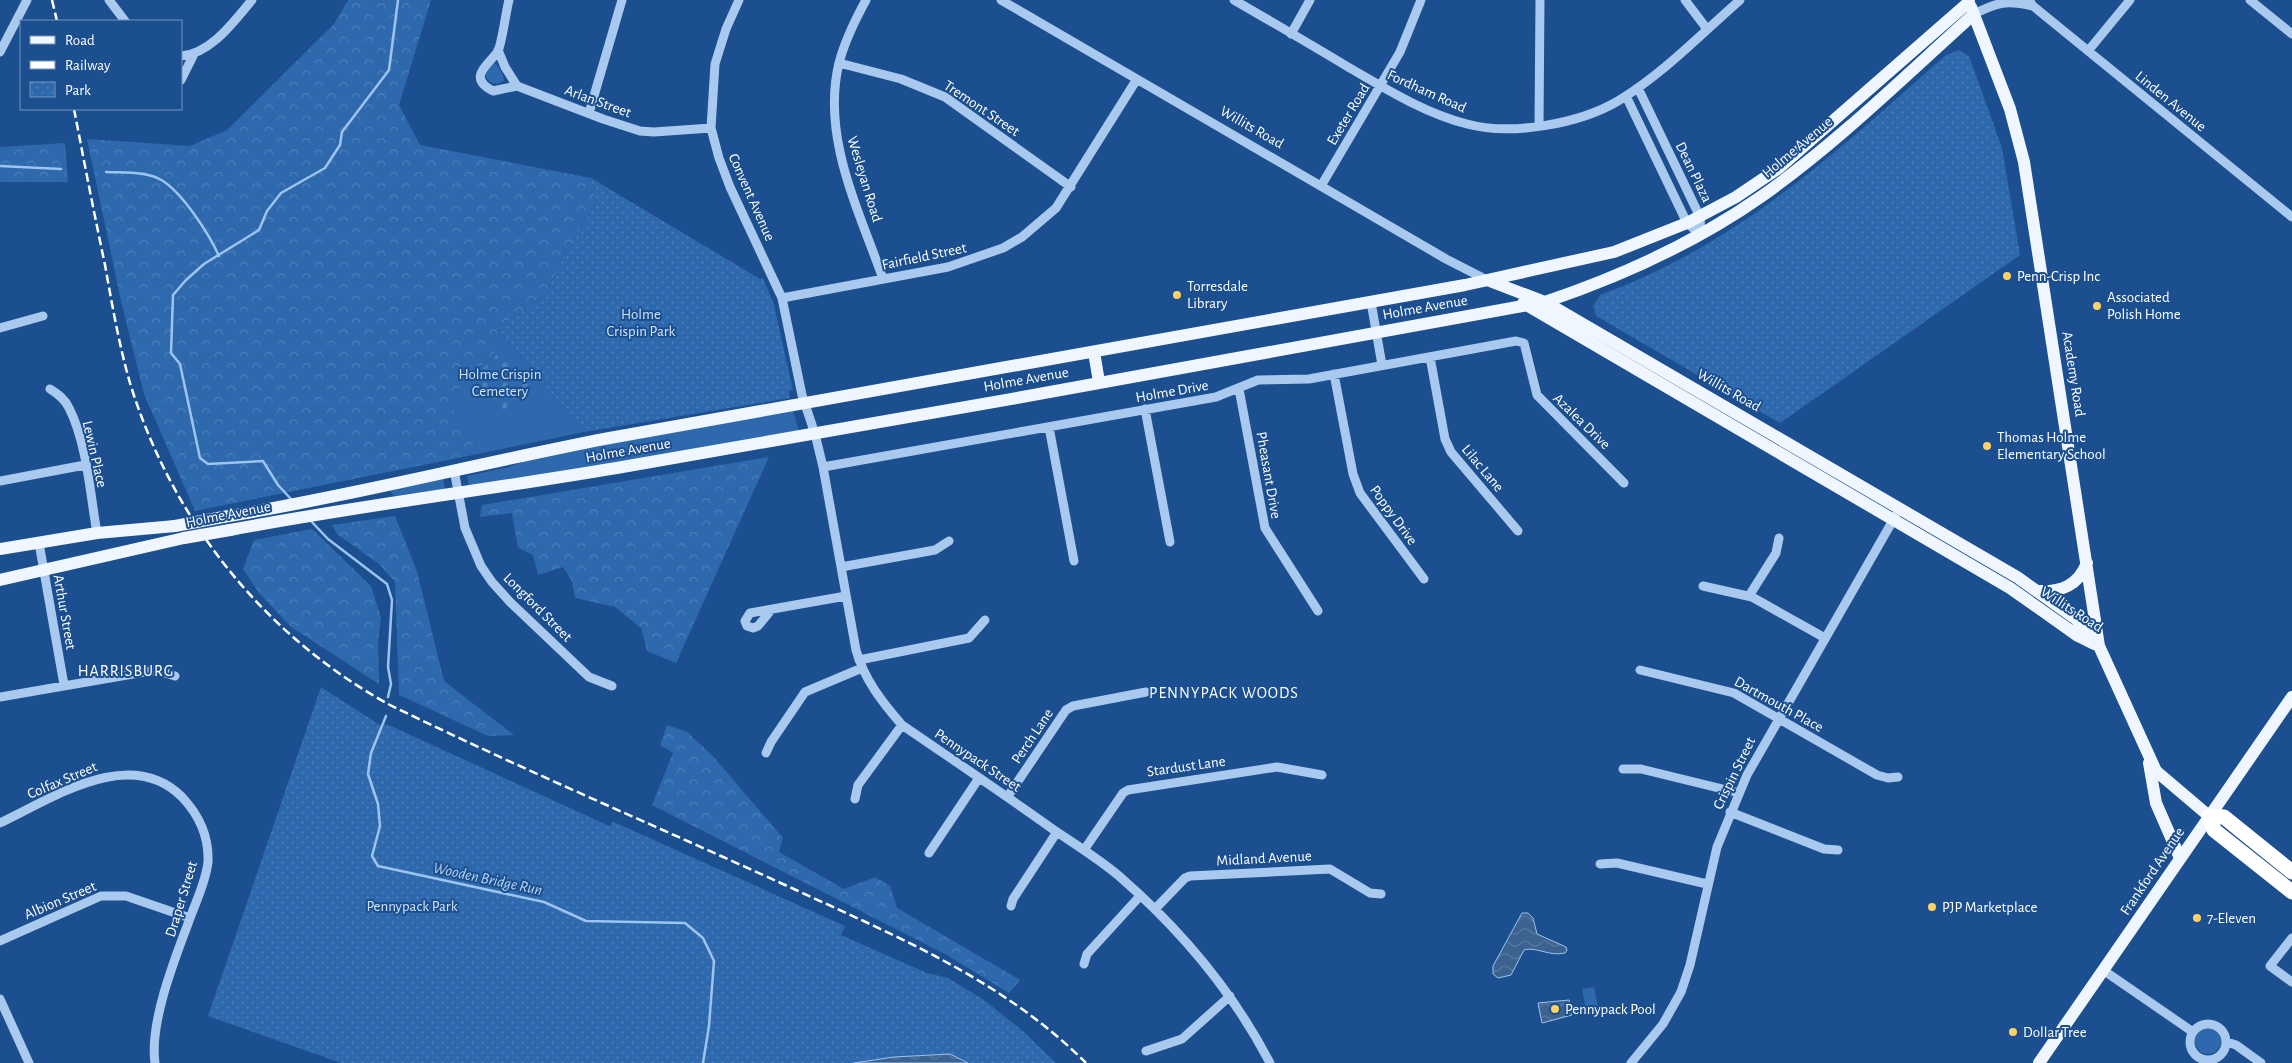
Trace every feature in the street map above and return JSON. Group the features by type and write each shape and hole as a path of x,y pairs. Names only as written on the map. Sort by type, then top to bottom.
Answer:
{"highway":[{"path":"2292,872 2224,817 2209,816 2214,830 2292,892"}],"main road":[{"name":"Holme Avenue","path":"0,549 97,533 175,526 332,498 528,454 805,402 1371,302 1599,256 1645,241 1687,223 1751,188 1792,158 1970,4"},
{"name":"Holme Avenue","path":"0,580 184,538 289,519 459,494 815,434 1545,302 1634,269 1701,235 1755,201 1800,168 1970,4"},
{"name":"Academy Road","path":"1970,4 2010,109 2022,155 2099,646 2148,756 2161,777 2209,816"},
{"name":"Willits Road","path":"1487,280 1545,302 1897,514 2010,588 2078,636 2099,646"},
{"name":"Willits Road","path":"1487,280 1526,305 1897,514 2038,591 2076,619 2099,646"},
{"path":"1094,352 1099,382"},
{"path":"2038,591 2054,591 2070,586 2081,576 2087,562"},
{"name":"Frankford Avenue","path":"2040,1063 2292,697"},
{"path":"2148,756 2156,804 2180,858"}],"street":[{"path":"0,52 28,0"},
{"path":"108,0 124,20"},
{"path":"498,50 505,67 517,86 493,91 484,85 481,70 498,50 509,0"},
{"path":"589,113 622,0"},
{"name":"Convent Avenue","path":"739,0 720,46 715,64 711,128 719,158 730,187 782,298 805,402"},
{"name":"Wesleyan Road","path":"866,0 852,26 839,63 834,108 840,156 883,279"},
{"name":"Willits Road","path":"1001,0 1462,268 1487,280"},
{"name":"Fordham Road","path":"1234,0 1381,86 1438,115 1469,125 1503,128 1539,126 1572,119 1598,110 1626,96 1638,88 1740,0"},
{"path":"1292,34 1310,0"},
{"name":"Exeter Road","path":"1321,186 1400,52 1421,0"},
{"path":"1539,126 1540,0"},
{"path":"1685,0 1707,29"},
{"path":"2088,51 2130,0"},
{"path":"2250,0 2292,34"},
{"name":"Linden Avenue","path":"1970,4 2013,1 2031,3 2292,216"},
{"path":"182,78 193,56 220,35 246,2"},
{"path":"182,56 193,56"},
{"name":"Tremont Street","path":"839,63 901,78 945,97 1071,187"},
{"name":"Fairfield Street","path":"782,298 948,267 1003,248 1040,223 1056,208 1137,80"},
{"name":"Arlan Street","path":"517,86 646,132 668,133 711,128"},
{"name":"Dean Plaza","path":"1638,88 1700,217 1701,235"},
{"name":"Dean Plaza","path":"1626,96 1687,223 1701,235"},
{"path":"1371,302 1382,365"},
{"path":"0,328 44,316"},
{"name":"Holme Drive","path":"823,467 1216,397 1258,380 1309,378 1516,341 1524,343"},
{"name":"Azalea Drive","path":"1524,343 1537,395 1624,483"},
{"name":"Lilac Lane","path":"1430,357 1445,439 1451,452 1518,531"},
{"name":"Poppy Drive","path":"1334,374 1353,474 1360,493 1424,579"},
{"name":"Lewin Place","path":"50,389 60,395 69,407 81,444 97,533"},
{"name":"Pheasant Drive","path":"1239,389 1265,528 1318,611"},
{"name":"Pennypack Street","path":"805,402 823,467 846,596 861,664 883,702 902,725 1084,850 1155,909 1230,996 1270,1063"},
{"path":"1145,410 1170,542"},
{"path":"1049,427 1074,561"},
{"path":"0,481 84,464"},
{"name":"Longford Street","path":"454,470 465,528 472,548 492,582 510,602 590,677 612,686"},
{"name":"Crispin Street","path":"1631,1063 1663,1024 1681,992 1689,971 1707,884 1730,812 1739,792 1778,718 1897,514"},
{"path":"1749,596 1776,552 1779,538"},
{"path":"841,567 935,550 949,541"},
{"name":"Arthur Street","path":"39,543 64,685"},
{"path":"1703,586 1749,596 1825,638"},
{"path":"772,609 846,596"},
{"path":"766,753 771,742 805,692 861,664 969,638 985,620"},
{"path":"0,697 156,670 175,676"},
{"name":"Dartmouth Place","path":"1640,670 1725,689 1877,775 1888,778 1898,777"},
{"name":"Perch Lane","path":"1008,796 1066,710 1073,706 1146,692"},
{"path":"854,799 858,784 902,725"},
{"name":"Stardust Lane","path":"1084,850 1123,793 1128,790 1277,767 1322,775"},
{"path":"1623,769 1641,769 1739,792"},
{"name":"Colfax Street","path":"0,822 89,782 107,776 136,775"},
{"name":"Draper Street","path":"136,775 146,776 178,793 197,816 204,832 208,863 157,1016 155,1063"},
{"path":"929,853 979,778"},
{"path":"1730,812 1824,849 1838,850"},
{"path":"1011,906 1013,899 1057,832"},
{"path":"1600,864 1617,863 1707,884"},
{"name":"Midland Avenue","path":"1155,909 1185,878 1190,876 1330,869 1370,893 1381,894"},
{"name":"Albion Street","path":"0,941 101,896 126,896 190,918"},
{"path":"1084,964 1087,954 1140,896"},
{"path":"2292,938 2270,966 2292,982"},
{"path":"2103,970 2193,1032"},
{"path":"1146,1051 1182,1039 1230,996"},
{"path":"0,999 29,1063"},
{"path":"2210,1024 2222,1030 2227,1042 2224,1052 2217,1059 2207,1061 2196,1060 2190,1046 2193,1032 2198,1027 2210,1024"},
{"path":"2227,1042 2236,1045 2261,1063"}],"green space":[{"path":"348,0 431,0 399,105 420,145 591,178 596,203 563,256 545,296 497,328 500,347 449,400 478,454 195,511 144,394 121,301 87,139 190,146 227,130 334,24"},
{"path":"1959,50 1969,56 2002,148 2020,255 1780,423 1596,316 1593,306 1600,295 1651,274 1698,249 1742,222 1785,192 1825,160 1946,55"},
{"path":"493,62 499,68 504,79 504,81 497,84 491,83 485,73"},
{"path":"65,143 68,182 0,182 0,147"},
{"name":"Holme Crispin Park","path":"591,178 760,279 763,278 774,305 793,390 789,391 790,398 584,432 497,328 545,296 563,256 596,203"},
{"path":"497,328 584,432 478,454 449,400 500,347"},
{"name":"Holme Crispin Cemetery","path":"500,352 531,383 501,413 470,382"},
{"path":"793,411 799,431 554,475 469,486 467,476 509,467 534,457"},
{"path":"769,457 676,663 647,651 641,628 615,607 575,598 572,581 563,567 538,575 533,555 518,548 512,513 480,517 482,505"},
{"path":"443,477 445,489 394,496 389,489"},
{"path":"395,516 417,571 444,681 514,735 488,736 399,695 395,582 379,564 337,534 332,525"},
{"path":"312,529 371,586 381,617 378,642 379,684 291,627 259,593 243,569 254,540"},
{"name":"Pennypack Park","path":"321,687 383,727 385,724 393,727 607,825 611,826 612,822 616,823 845,926 841,935 927,973 948,978 984,1000 1024,1032 1056,1063 341,1063 208,1016"},
{"path":"667,725 687,732 712,755 783,838 779,852 844,889 875,877 890,886 897,908 1020,980 1009,993 945,954 652,805 673,753 660,745"},
{"path":"1594,987 1599,1012 1587,1014 1582,989"},
{"path":"2208,1028 2217,1032 2221,1041 2217,1050 2208,1054 2199,1050 2195,1041 2199,1032"}],"water":[{"path":"1522,913 1528,913 1533,918 1537,934 1566,947 1567,950 1565,953 1559,954 1533,949 1524,950 1511,975 1498,978 1493,974 1493,966"},
{"name":"Pennypack Pool","path":"1569,1000 1572,1015 1542,1023 1538,1003"},
{"path":"950,1054 968,1063 854,1063 894,1057"}],"waterway":[{"name":"Wooden Bridge Run","path":"291,499 278,485 263,461 208,464 200,458 180,364 171,353 173,295 204,264 259,230 267,211 281,193 325,168 340,145 342,132 389,70 398,0"},
{"path":"0,166 61,169"},
{"path":"106,172 143,174 163,181 171,187 195,215 219,256"},
{"name":"Wooden Bridge Run","path":"310,520 328,539 387,584 392,600 388,667 391,684 388,697"},
{"name":"Wooden Bridge Run","path":"386,716 371,753 368,774 378,804 380,826 372,856 378,866 544,902 586,921 685,923 703,938 714,961 709,1026 703,1063"}],"railway":[{"path":"52,0 57,20"},
{"path":"74,110 122,354 148,433 171,481 198,527 228,570 263,609 302,645 344,677 390,705 491,753 912,944 986,985 1021,1008 1086,1063"}],"place":[{"name":"Penn-Crisp Inc","path":"2007,276"},
{"name":"Torresdale Library","path":"1177,295"},
{"name":"Associated Polish Home","path":"2097,306"},
{"name":"Thomas Holme Elementary School","path":"1987,446"},
{"name":"PJP Marketplace","path":"1932,907"},
{"name":"7-Eleven","path":"2197,918"},
{"name":"Pennypack Pool","path":"1555,1009"},
{"name":"Dollar Tree","path":"2013,1032"}],"district":[{"name":"HARRISBURG","path":"126,670"},
{"name":"PENNYPACK WOODS","path":"1224,692"}]}
